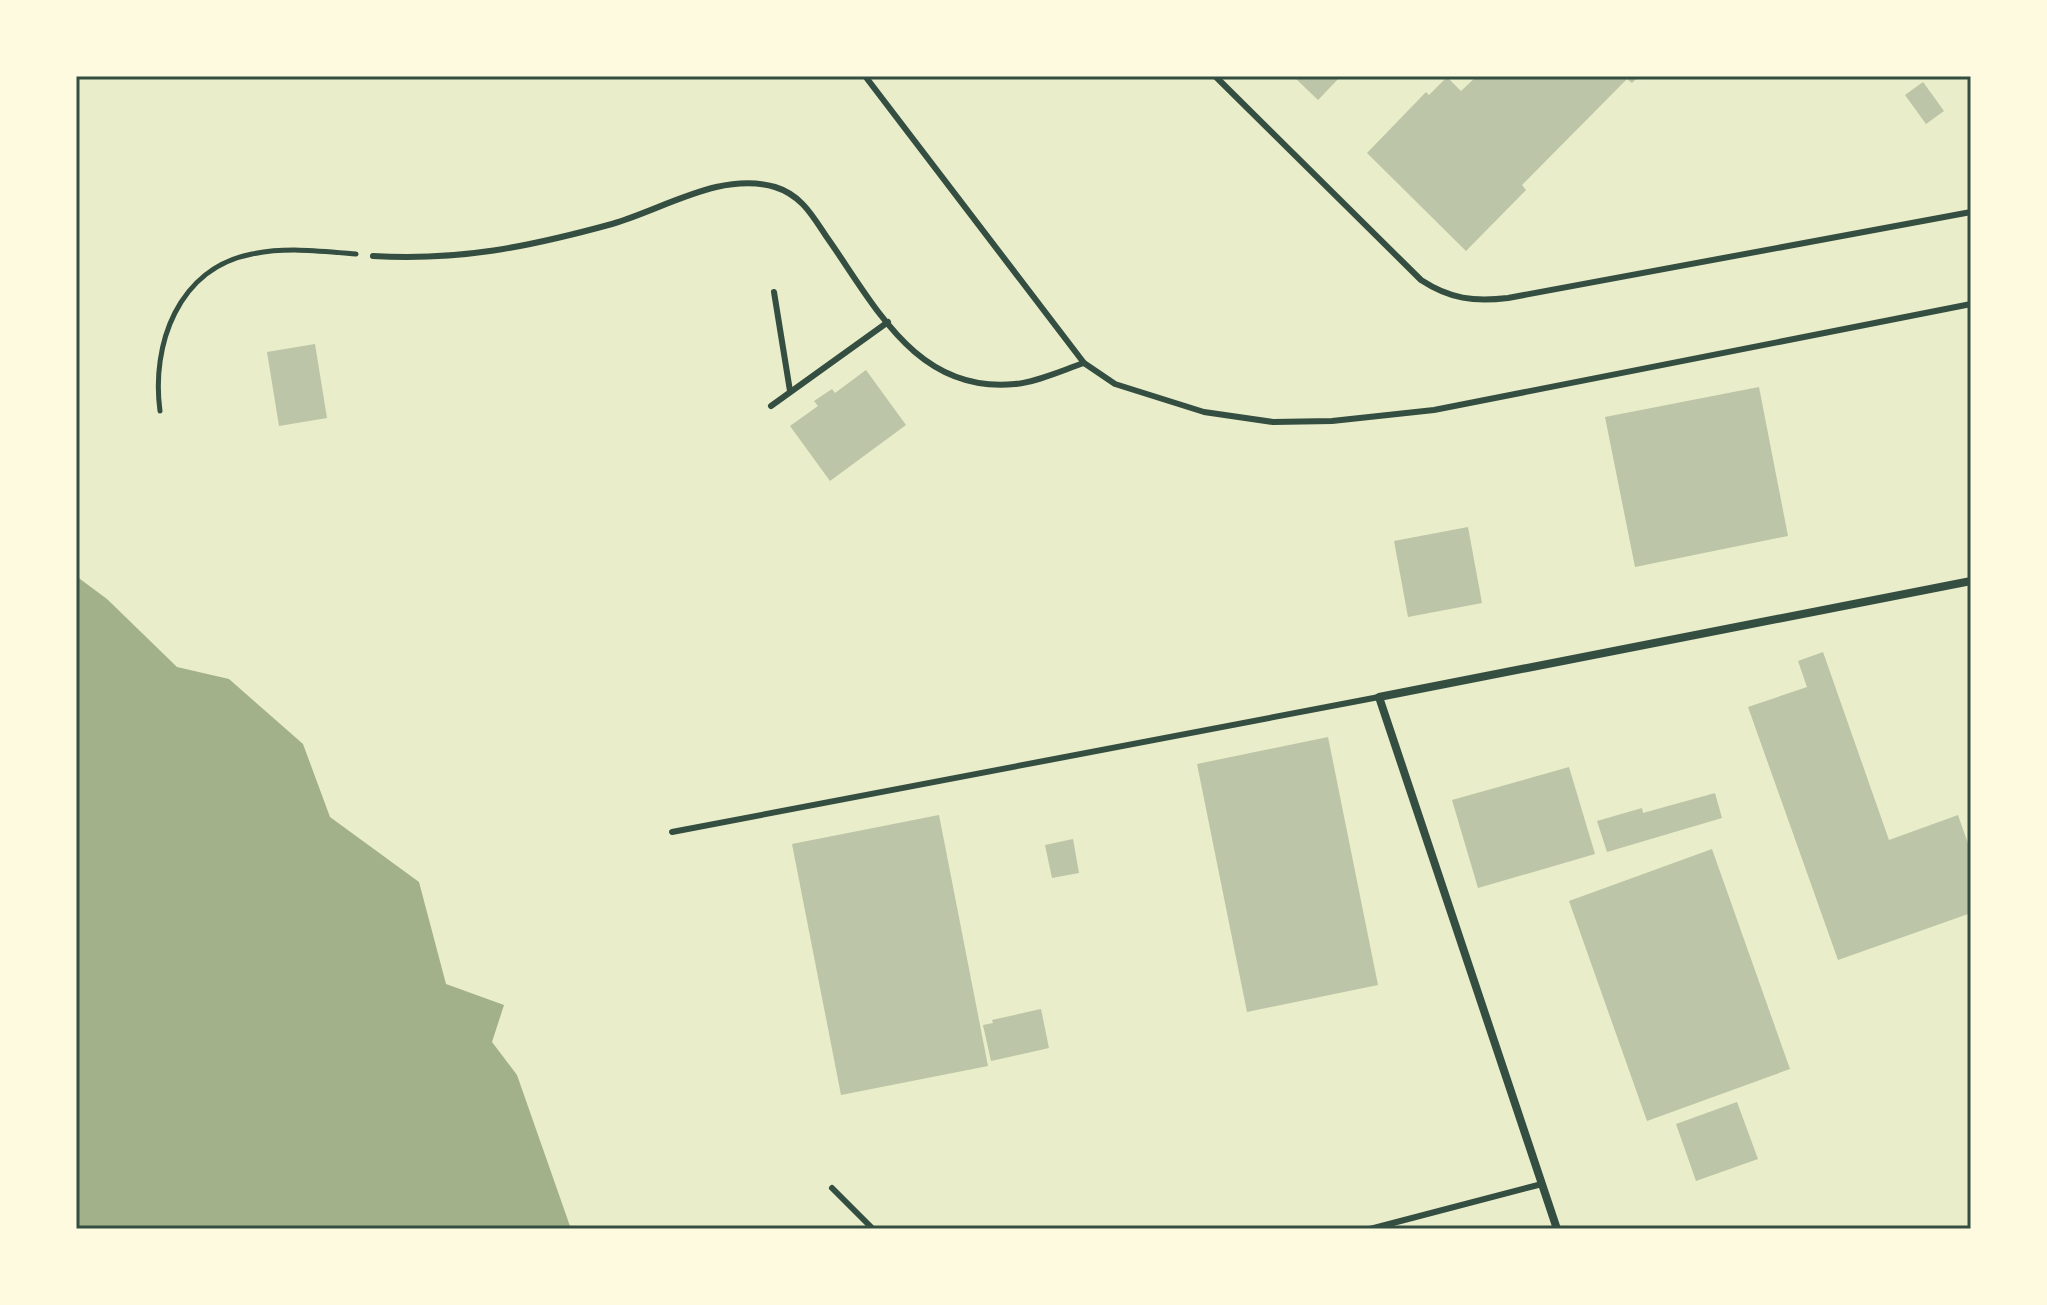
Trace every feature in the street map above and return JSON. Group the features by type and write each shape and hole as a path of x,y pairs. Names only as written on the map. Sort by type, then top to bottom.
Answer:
{"street":[{"path":"1557,1229 1379,697 1971,581"}],"lane":[{"path":"865,76 1084,363 1115,384 1204,412 1273,422 1332,421 1434,410 1971,304"},
{"path":"1215,76 1421,280 1435,290 1466,300 1508,298 1971,212"},
{"path":"373,256 425,259 494,252 612,224 717,186 749,182 776,187 800,199 888,322 927,365 956,379 1017,384 1084,363"},
{"path":"774,292 790,391"},
{"path":"771,406 888,322"},
{"path":"672,832 1379,697"},
{"path":"1370,1229 1542,1184"},
{"path":"832,1188 873,1229"}],"path":[{"path":"160,411 157,364 163,339 181,300 197,283 222,265 249,254 284,250 373,256"}],"shaded area":[{"path":"76,576 107,599 177,667 229,679 303,744 330,817 419,882 446,984 504,1005 492,1042 517,1075 571,1229 76,1229"}],"building":[{"path":"1293,76 1341,76 1318,100"},
{"path":"1477,76 1639,76 1632,83 1627,79 1522,185 1526,190 1466,251 1367,153 1426,92 1429,95 1447,77 1461,91"},
{"path":"1923,82 1944,111 1926,124 1905,95"},
{"path":"315,344 327,418 279,426 267,352"},
{"path":"866,370 906,425 830,481 790,426 818,406 814,401 832,389 835,393"},
{"path":"1759,387 1788,536 1635,567 1605,417"},
{"path":"1468,527 1482,603 1408,617 1394,541"},
{"path":"1823,652 1889,840 1958,815 1971,852 1971,913 1838,960 1748,707 1807,687 1798,661"},
{"path":"1328,737 1378,985 1247,1012 1197,764"},
{"path":"1569,767 1595,854 1478,888 1452,800"},
{"path":"1715,793 1722,818 1607,852 1597,821 1642,808 1643,813"},
{"path":"939,815 988,1066 841,1095 792,844"},
{"path":"1073,839 1079,873 1052,878 1045,845"},
{"path":"1712,849 1790,1069 1647,1121 1569,901"},
{"path":"1041,1009 1049,1048 991,1061 983,1025 993,1023 992,1020"},
{"path":"1737,1102 1758,1159 1696,1181 1676,1124"}]}
